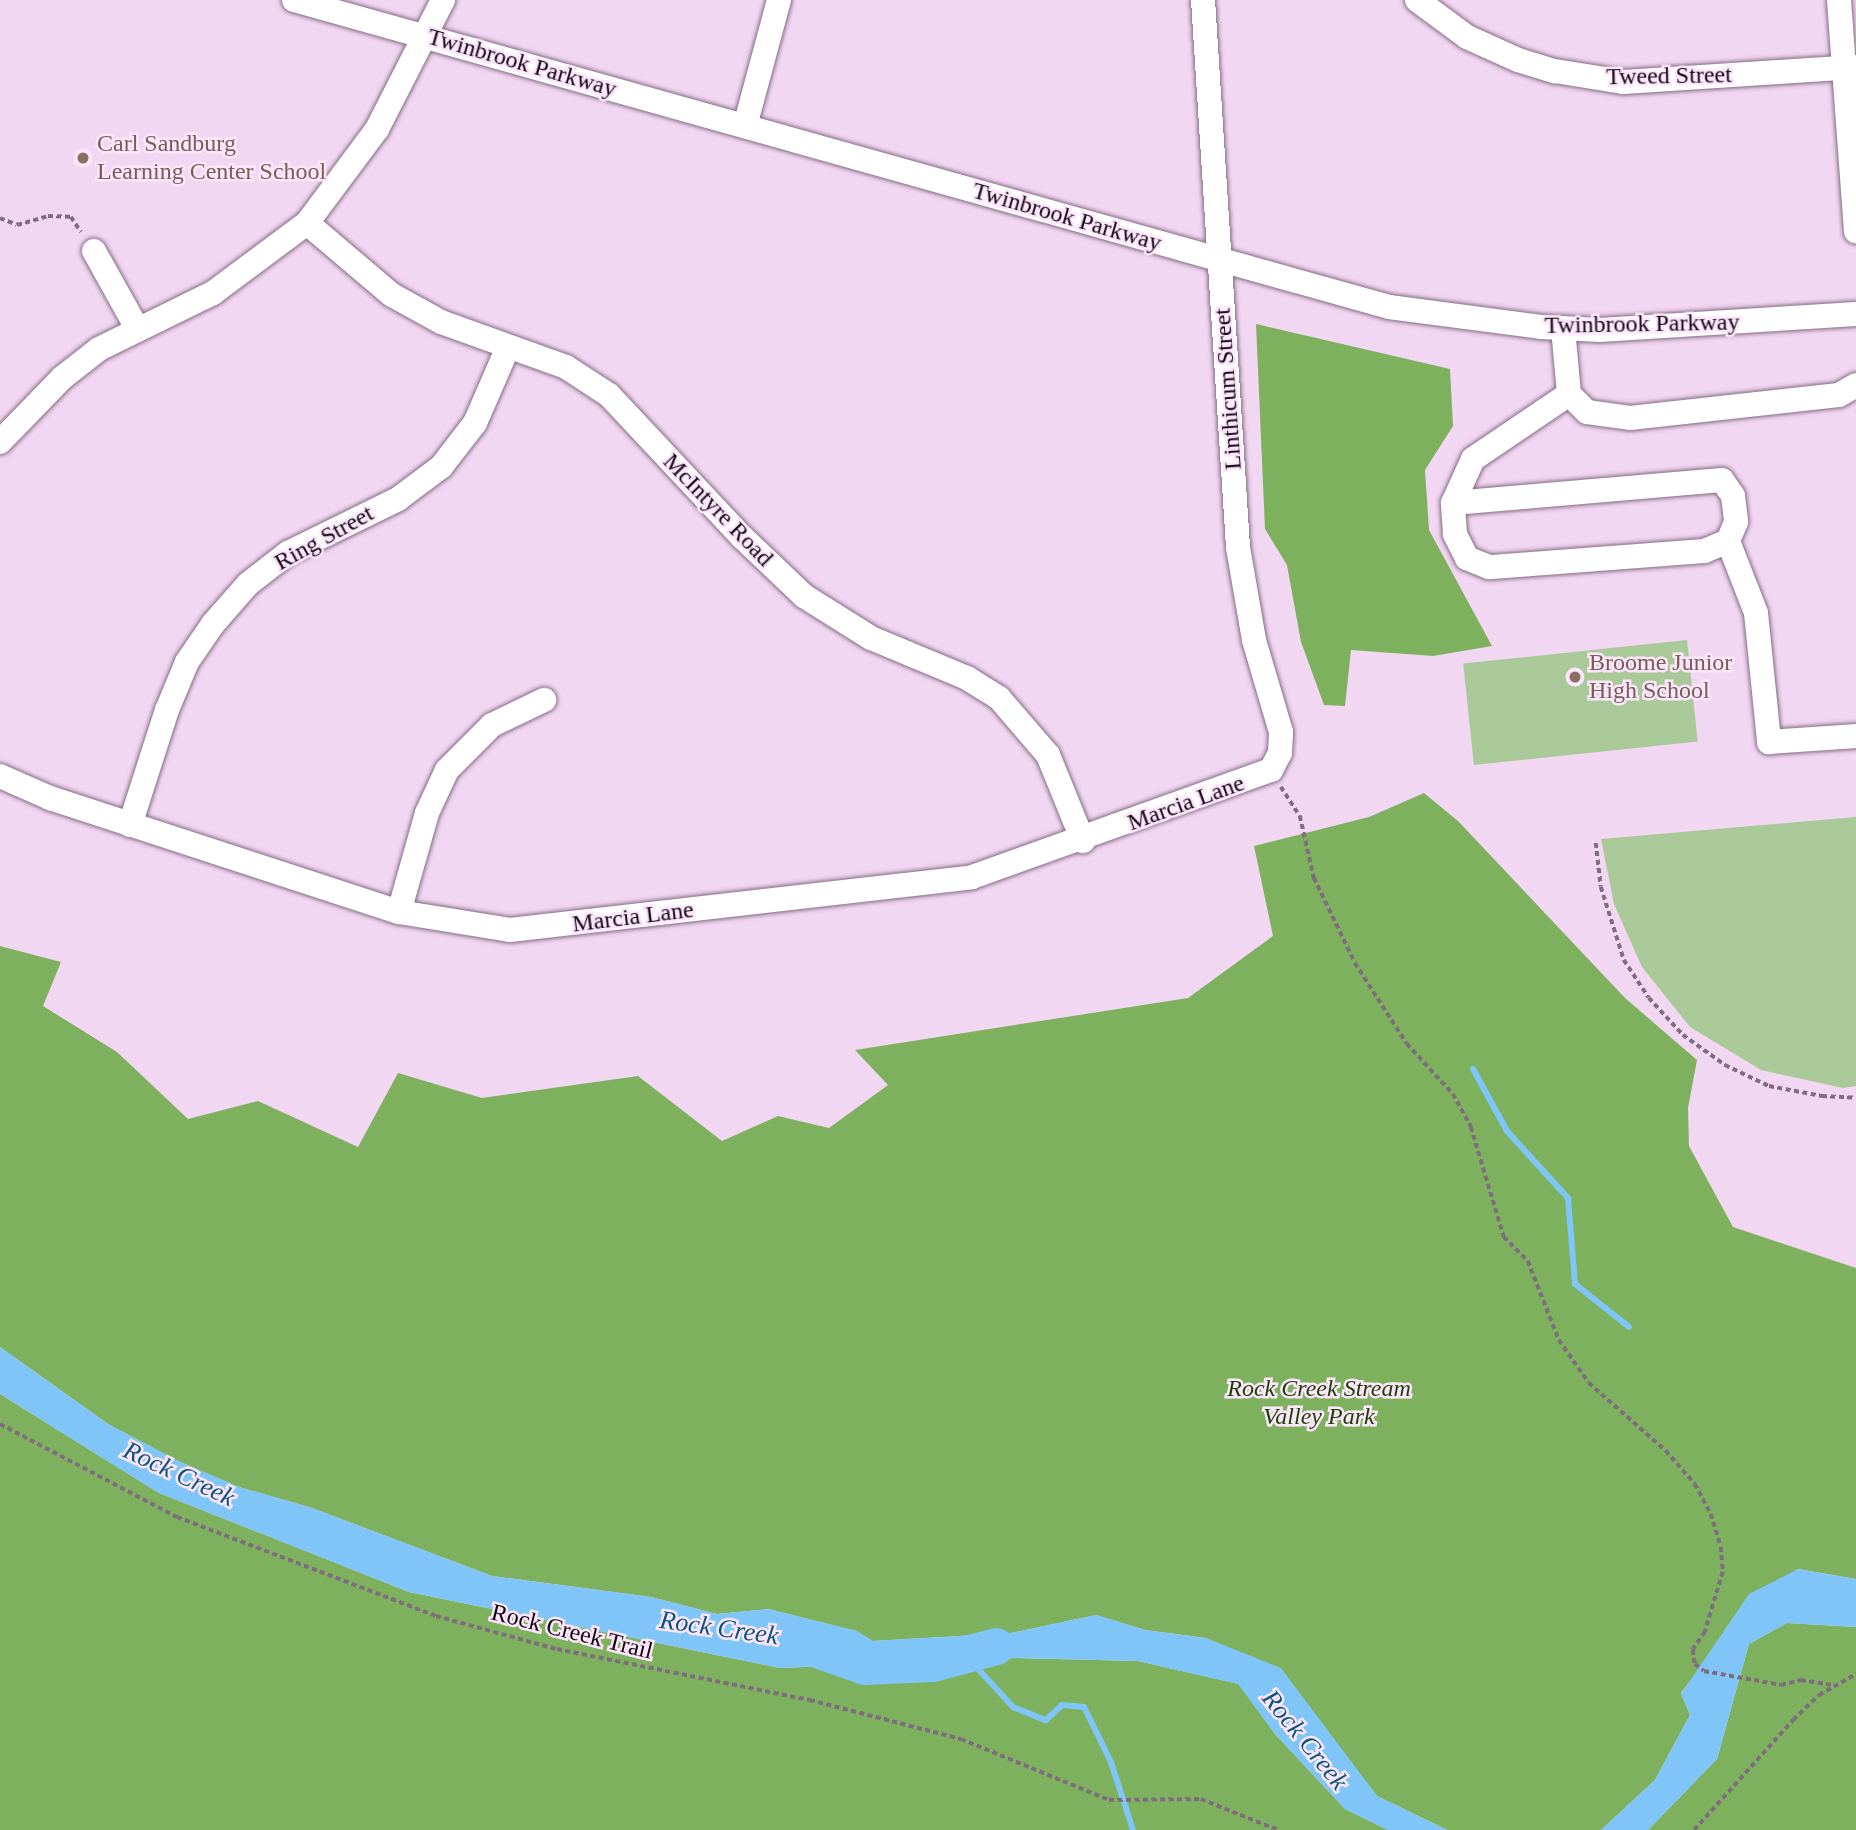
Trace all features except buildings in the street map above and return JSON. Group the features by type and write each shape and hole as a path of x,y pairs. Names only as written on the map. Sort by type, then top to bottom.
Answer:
{"street":[{"name":"Twinbrook Parkway","path":"294,0 1389,307 1563,328 1718,326 1856,314"},
{"path":"0,442 62,378 99,349 213,293 307,223 377,129 443,0"},
{"path":"745,125 779,0"},
{"name":"Linthicum Street","path":"1203,0 1238,547 1254,639 1281,732 1280,753 1271,770"},
{"name":"Tweed Street","path":"1417,0 1467,37 1518,60 1569,74 1624,82 1850,68"},
{"path":"1839,0 1850,68 1856,232"},
{"name":"McIntyre Road","path":"307,223 392,295 441,322 566,368 609,395 742,537 804,596 871,638 967,678 999,698 1048,755 1083,841"},
{"path":"94,251 138,330"},
{"path":"1563,328 1569,394 1587,412 1630,418 1839,395 1856,385"},
{"name":"Ring Street","path":"131,825 167,710 187,662 213,624 248,584 288,553 398,499 441,467 475,423 508,347"},
{"path":"1569,394 1473,459 1453,503 1455,534 1467,558 1489,567 1704,551 1728,541"},
{"path":"1453,503 1722,480 1733,496 1735,522 1728,541 1756,613 1769,741 1856,736"},
{"path":"399,912 427,813 447,770 492,725 544,700"},
{"name":"Marcia Lane","path":"0,776 131,825 399,912 509,930 582,924 972,877 1083,841 1271,770"}],"path":[{"path":"0,218 17,225 48,216 71,217 94,251"},
{"path":"1271,770 1300,816 1314,878 1355,963 1407,1044 1453,1094 1471,1127 1504,1237 1528,1261 1559,1340 1589,1383 1666,1451 1695,1484 1711,1514 1721,1547 1723,1572 1705,1632 1693,1650 1695,1664 1704,1671 1765,1682 1833,1685"},
{"path":"1596,843 1601,887 1624,960 1649,998 1682,1035 1725,1065 1769,1086 1822,1097 1856,1097"},
{"name":"Rock Creek Trail","path":"0,1424 177,1517 436,1616 557,1649 810,1700 961,1739 1117,1801 1213,1802 1261,1828 1278,1830"},
{"path":"1694,1830 1793,1720 1833,1685 1856,1674"}],"green space":[{"path":"1256,324 1450,369 1453,426 1425,470 1429,530 1492,646 1433,656 1351,650 1345,706 1324,705 1301,642 1287,565 1265,529"},
{"path":"1687,640 1698,741 1474,765 1463,664"},
{"name":"Rock Creek Stream Valley Park","path":"1424,793 1458,821 1625,998 1697,1060 1688,1108 1689,1146 1733,1227 1856,1268 1856,1579 1798,1569 1707,1659 1681,1693 1690,1715 1655,1780 1601,1830 1447,1830 1377,1796 1333,1739 1206,1638 1145,1630 1096,1615 1011,1633 873,1641 856,1631 768,1609 717,1614 651,1597 492,1576 312,1508 239,1487 178,1461 108,1424 0,1347 0,946 61,962 43,1006 117,1052 188,1119 258,1101 358,1147 398,1073 482,1098 638,1076 722,1141 778,1116 829,1128 888,1085 855,1050 1188,998 1273,936 1254,846 1369,817"},
{"path":"1856,817 1856,1086 1843,1088 1761,1070 1690,1027 1642,967 1614,904 1601,839"},
{"path":"0,1394 159,1493 409,1592 780,1668 1015,1658 1138,1661 1239,1684 1275,1734 1345,1809 1388,1830 0,1830"},
{"path":"1787,1623 1856,1627 1856,1830 1648,1830 1717,1759 1749,1644"}],"water":[{"path":"0,1347 108,1424 178,1461 239,1487 312,1508 492,1576 651,1597 717,1614 768,1609 857,1631 873,1641 1011,1633 1096,1615 1145,1630 1206,1638 1281,1668 1377,1796 1447,1830 1388,1830 1345,1809 1275,1734 1238,1684 1138,1661 1015,1658 780,1668 409,1592 159,1493 0,1394"},
{"path":"1798,1569 1856,1579 1856,1627 1787,1623 1749,1644 1717,1759 1648,1830 1601,1830 1655,1780 1690,1715 1681,1694 1749,1594"}],"waterway":[{"path":"1473,1069 1507,1131 1568,1198 1575,1284 1629,1327"},
{"name":"Rock Creek","path":"814,1648 864,1666 932,1663 996,1646"},
{"path":"967,1657 1013,1707 1046,1720 1062,1705 1084,1707 1111,1762 1133,1830"}],"place":[{"name":"Carl Sandburg Learning Center School","path":"83,158"},
{"name":"Broome Junior High School","path":"1575,677"}]}
